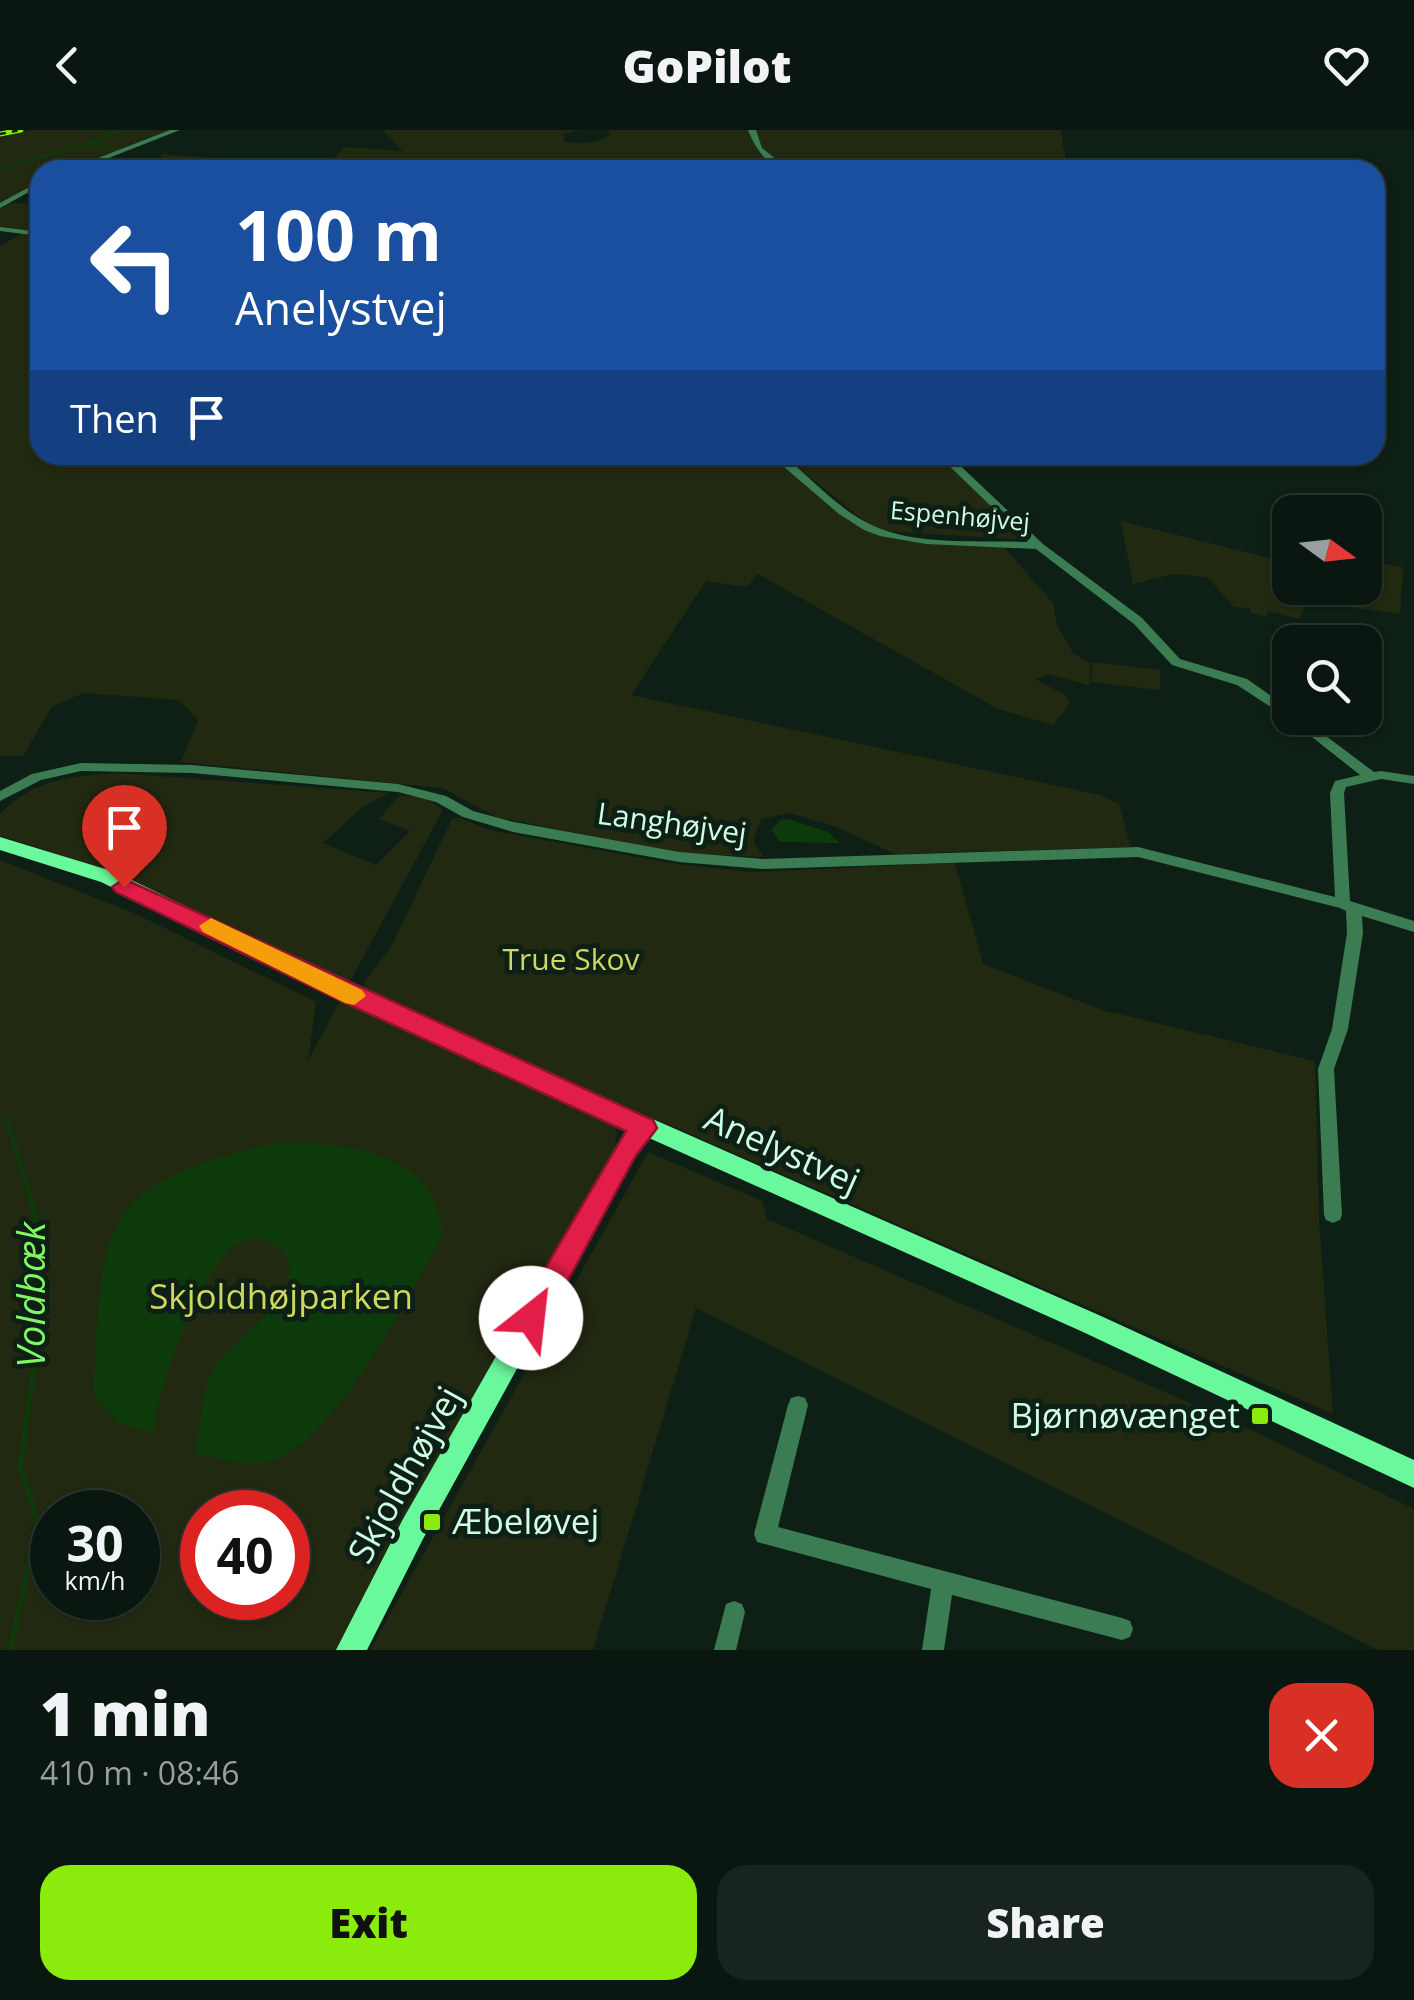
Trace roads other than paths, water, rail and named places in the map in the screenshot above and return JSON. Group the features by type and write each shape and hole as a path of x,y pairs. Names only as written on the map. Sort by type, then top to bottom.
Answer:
{"street":[{"path":"97,160 176,130"},
{"path":"752,130 759,149 773,160"},
{"path":"0,206 30,189"},
{"path":"0,229 30,233"},
{"name":"Espenhøjvej","path":"787,465 875,531 1039,546 1138,621 1176,662 1242,682 1272,702"},
{"path":"954,465 1039,546"},
{"name":"Espenhøjvej","path":"1317,735 1370,776"},
{"name":"Langhøjvej","path":"1,798 37,777 80,766 192,769 418,792 468,814 513,827 713,862 762,864 1138,852 1414,927"},
{"path":"1333,1214 1326,1069 1340,1028 1355,933 1348,906 1337,793 1340,784 1370,776 1414,780"},
{"name":"Anelystvej","path":"0,843 108,877 349,994 1092,1324 1414,1474"},
{"name":"Anelystvej","path":"0,852 124,887"},
{"name":"Skjoldhøjvej","path":"351,1650 413,1530 597,1200 626,1150 644,1128"},
{"path":"798,1405 765,1534 1122,1628"},
{"path":"933,1650 943,1582"},
{"path":"725,1650 734,1612"}],"waterway":[{"path":"0,168 91,143 119,130"},
{"path":"94,143 117,151"},
{"name":"Voldbæk","path":"6,1117 28,1189"},
{"name":"Voldbæk","path":"10,1650 38,1522 20,1466 38,1338 36,1277 27,1269 36,1218 27,1187"}],"railway":[{"path":"0,134 21,130"}],"place":[{"name":"Bjørnøvænget","path":"1260,1416"},
{"name":"Æbeløvej","path":"432,1522"}],"park label":[{"name":"True Skov","path":"571,960"},
{"name":"Skjoldhøjparken","path":"281,1297"}]}
